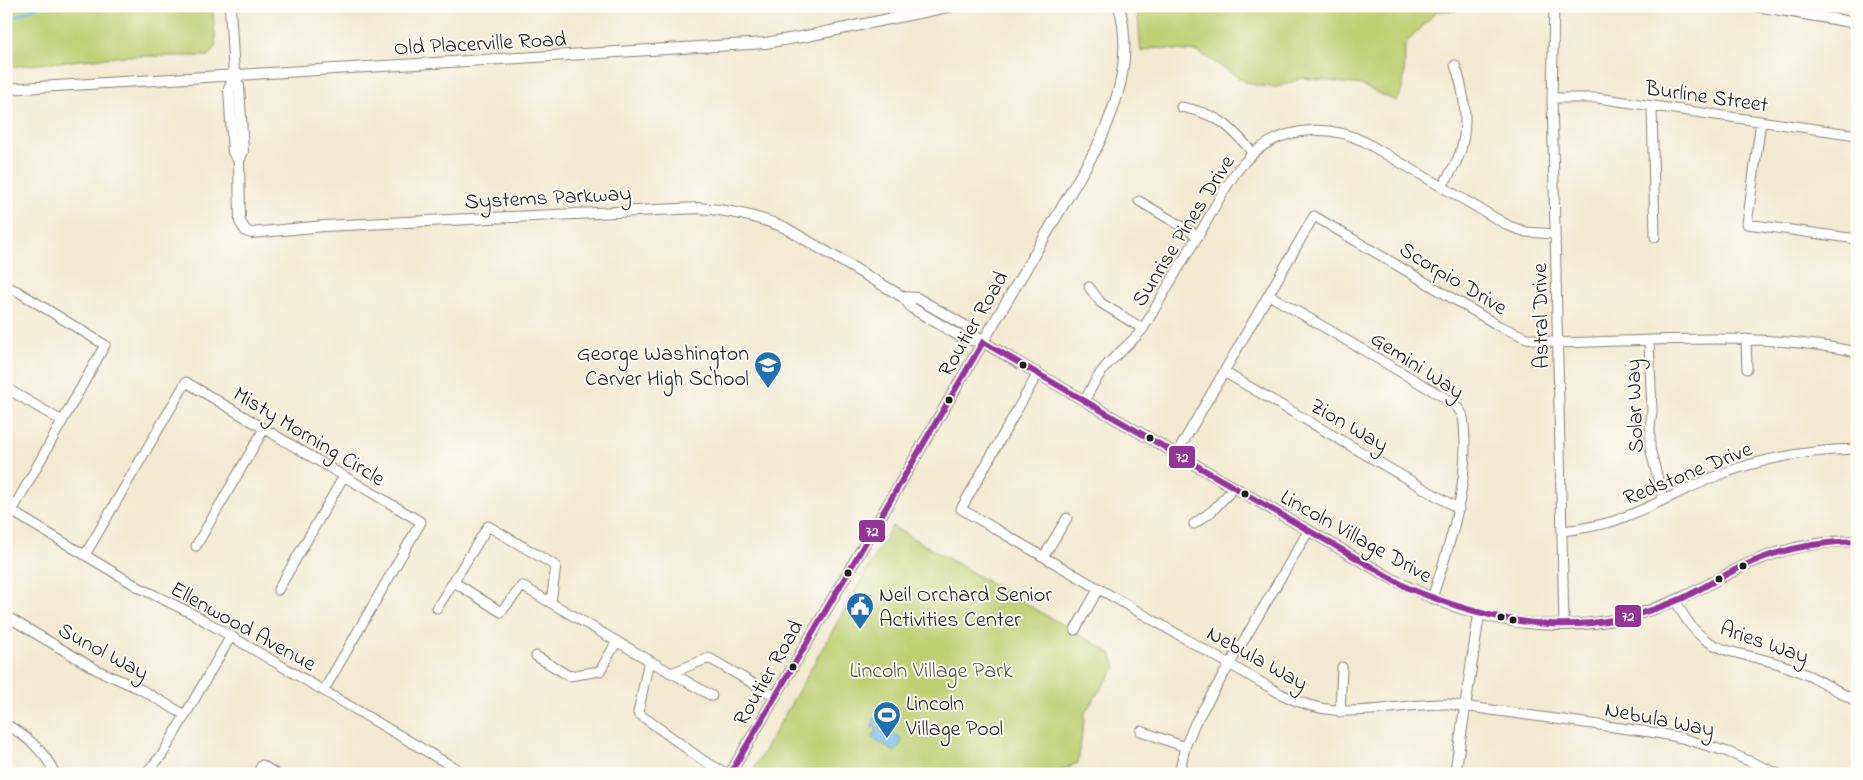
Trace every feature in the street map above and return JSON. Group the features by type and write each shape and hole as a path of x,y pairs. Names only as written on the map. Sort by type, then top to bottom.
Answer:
{"street":[{"name":"Systems Parkway","path":"230,6 234,75 239,86 243,151 239,161 240,222 246,231 251,233 324,226 699,208 730,211 764,219 784,227 903,298 912,308 963,338 984,342"},
{"name":"Old Placerville Road","path":"6,89 765,42 807,36 952,6"},
{"name":"Routier Road","path":"729,774 984,342 1106,128 1118,94 1125,58 1124,24 1120,6"},
{"name":"Astral Drive","path":"1554,6 1552,98 1564,626"},
{"path":"1759,6 1857,23"},
{"path":"1442,187 1457,161 1464,137 1464,96 1455,66"},
{"name":"Burline Street","path":"1552,98 1588,97 1857,135"},
{"path":"1652,106 1655,237"},
{"path":"1181,107 1198,110 1218,119 1236,134 1253,153"},
{"path":"1761,121 1747,224 1857,239"},
{"name":"Sunrise Pines Drive","path":"1085,400 1094,382 1105,367 1132,342 1142,329 1237,171 1253,153 1274,139 1290,133 1316,129 1349,135 1365,142 1509,226 1526,232 1556,234"},
{"path":"1139,201 1198,236"},
{"name":"Scorpio Drive","path":"1177,453 1314,216 1499,326 1527,338 1558,343 1746,339 1804,342 1857,352"},
{"path":"6,286 105,345 9,509"},
{"path":"1088,288 1101,303 1142,329"},
{"name":"Gemini Way","path":"1269,295 1452,402 1458,408 1464,424 1465,451 1458,508 1453,533 1432,598"},
{"path":"1746,339 1747,369"},
{"name":"Solar Way","path":"1650,341 1652,411 1650,448 1664,499"},
{"name":"Lincoln Village Drive","path":"984,342 1389,577 1432,598 1479,615 1522,623 1564,626 1626,617 1676,601 1768,556 1811,545 1857,541"},
{"name":"Zion Way","path":"1224,372 1458,508"},
{"name":"Nebula Way","path":"1038,374 960,509 1291,699 1319,709 1340,712 1364,712 1430,704 1465,706 1682,738 1728,752 1778,774"},
{"name":"Misty Morning Circle","path":"86,555 186,382 421,522 324,690"},
{"path":"6,388 62,421"},
{"path":"196,546 264,429"},
{"name":"Redstone Drive","path":"1562,531 1591,527 1613,521 1720,475 1766,460 1813,451 1857,449"},
{"path":"278,590 344,476"},
{"path":"1194,524 1212,511 1235,487"},
{"name":"Ellenwood Avenue","path":"9,509 140,588 195,615 465,774"},
{"path":"1044,556 1067,518"},
{"path":"437,608 488,526 556,566 551,602"},
{"path":"1179,774 1184,746 1195,723 1309,530"},
{"path":"454,582 501,612 522,586 712,696"},
{"path":"1075,630 1099,588"},
{"name":"Aries Way","path":"1676,601 1683,616 1694,631 1717,648 1785,666 1826,683 1857,702"},
{"path":"1455,774 1479,615"},
{"name":"Sunol Way","path":"6,616 97,670 142,690 185,715"},
{"path":"145,774 162,755 231,636"},
{"path":"536,656 569,676 600,671 617,641"},
{"path":"672,673 710,658 775,696"},
{"path":"649,660 638,712 704,761 729,774"},
{"path":"1340,712 1342,667"},
{"path":"6,724 20,732 37,746 49,761 55,774"},
{"path":"1141,732 1184,746"},
{"path":"257,774 262,765 276,774"}],"green space":[{"path":"6,6 212,6 216,45 209,56 126,56 6,67"},
{"path":"1137,6 1456,6 1456,11 1437,11 1405,44 1402,90 1396,101 1361,85 1303,78 1277,87 1259,86 1246,82 1198,52 1154,48 1141,52"},
{"name":"Lincoln Village Park","path":"892,526 1111,653 1116,667 1085,712 1078,763 1051,774 751,774"}],"water":[{"path":"879,716 892,719 886,729 903,739 895,752 872,738 878,727 872,728 874,719"}],"waterway":[{"path":"6,20 41,6"}],"transit line":[{"name":"72","path":"730,774 983,342 1408,588 1477,612 1511,620 1545,624 1578,624 1612,620 1647,612 1683,598 1743,566 1770,555 1813,545 1857,541"}],"place":[{"name":"George Washington Carver High School","path":"768,389"},
{"name":"Neil Orchard Senior Activities Center","path":"860,630"},
{"name":"Lincoln Village Pool","path":"887,739"}]}
